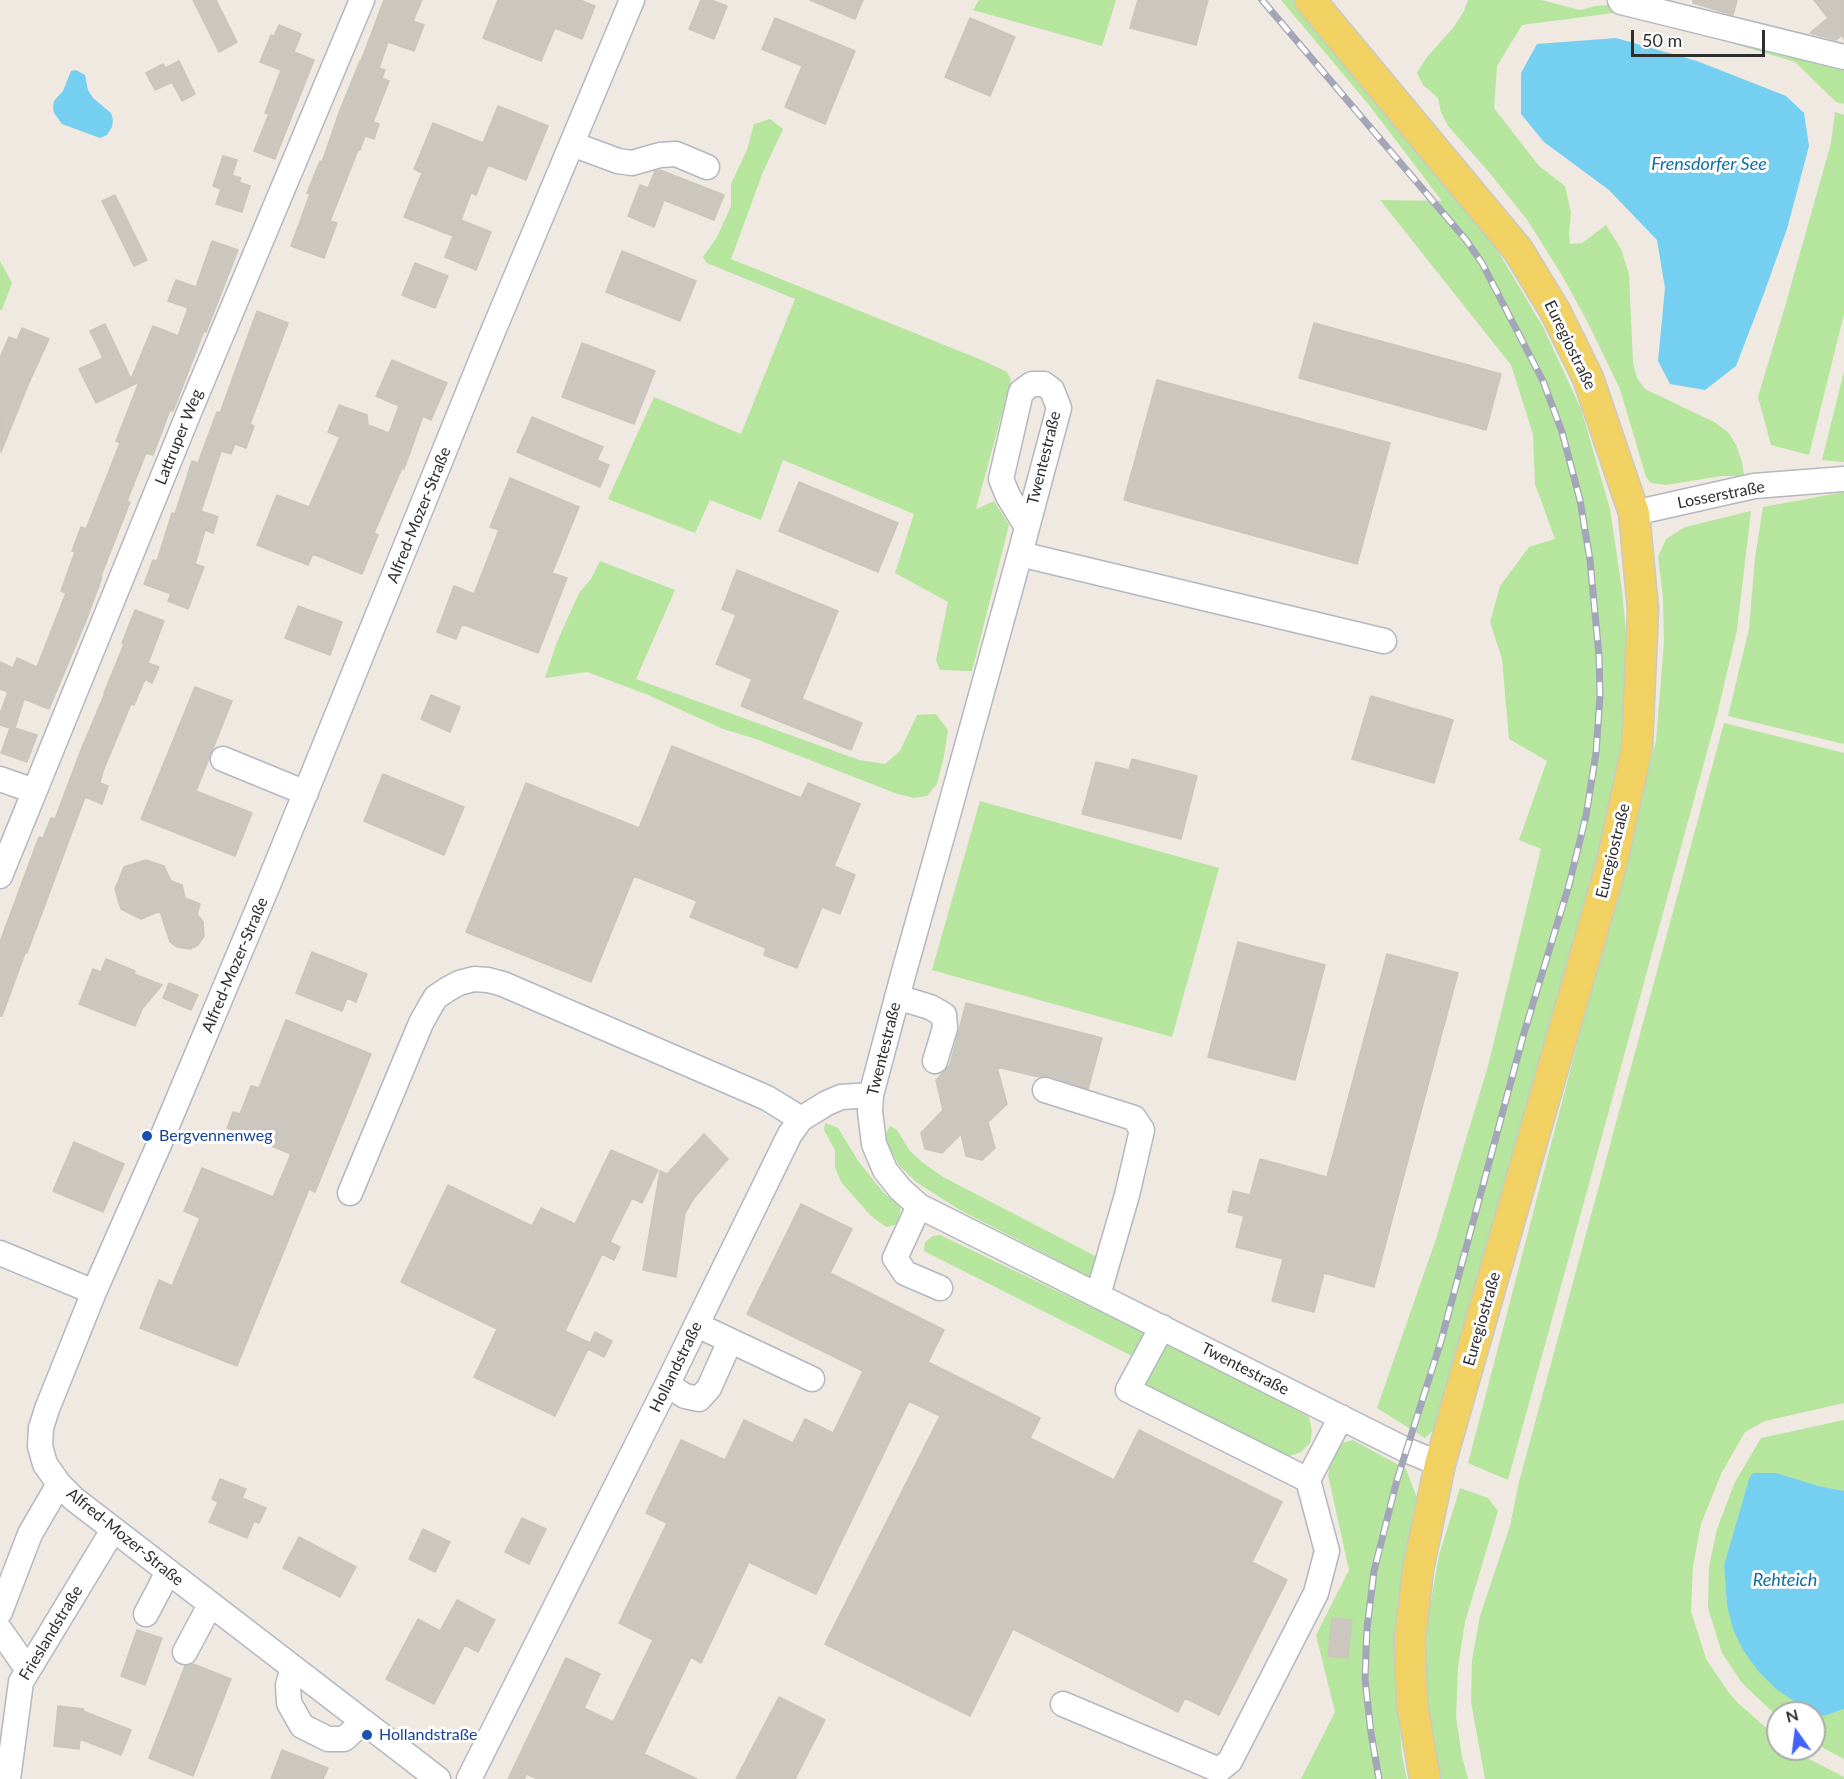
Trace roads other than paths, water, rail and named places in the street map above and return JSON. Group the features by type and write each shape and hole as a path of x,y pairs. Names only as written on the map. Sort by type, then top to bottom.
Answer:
{"main road":[{"name":"Euregiostraße","path":"1310,0 1518,250 1555,311 1588,378 1634,513 1643,609 1637,747 1612,862 1440,1464 1418,1570 1410,1639 1412,1703 1425,1779"}],"street":[{"name":"Lattruper Weg","path":"0,876 190,410 362,0"},
{"name":"Alfred-Mozer-Straße","path":"438,1779 74,1499 58,1484 45,1464 40,1446 41,1428 94,1292 161,1140 306,793 489,341 632,0"},
{"path":"1620,0 1844,57"},
{"path":"572,144 625,162 632,163 660,155 676,154 707,167"},
{"name":"Twentestraße","path":"1027,527 1008,496 1001,479 1021,392 1032,384 1044,384 1052,390 1059,408 1020,554 871,1095 870,1111 874,1144 885,1170 900,1189 919,1206 1406,1450 1440,1464"},
{"name":"Losserstraße","path":"1634,513 1754,486 1844,479"},
{"path":"1020,554 1384,641"},
{"path":"224,759 306,793"},
{"path":"0,779 34,791"},
{"path":"350,1193 421,1023 431,1005 436,997 448,989 474,979 488,980 514,989 767,1098 801,1119"},
{"path":"897,998 930,1007 944,1015 945,1028 935,1061"},
{"path":"1045,1090 1134,1118 1142,1130 1098,1295"},
{"name":"Hollandstraße","path":"469,1779 697,1325 790,1134 801,1119 812,1111 841,1097 871,1095"},
{"path":"919,1206 895,1258 905,1273 940,1288"},
{"path":"0,1253 94,1292"},
{"path":"697,1325 812,1379"},
{"path":"1162,1327 1128,1390 1308,1480"},
{"path":"667,1385 685,1396 699,1399 709,1388 730,1341"},
{"path":"1063,1704 1219,1770 1230,1761 1316,1593 1327,1551 1308,1480 1341,1417"},
{"path":"0,1612 30,1534 58,1484"},
{"name":"Frieslandstraße","path":"8,1779 21,1682 113,1530"},
{"path":"146,1614 168,1572"},
{"path":"185,1652 210,1605"},
{"path":"0,1630 28,1671"},
{"path":"292,1668 288,1685 289,1703 302,1726 328,1739 344,1739 363,1722"}],"water":[{"name":"Frensdorfer See","path":"1616,38 1697,61 1786,96 1804,113 1809,146 1787,229 1736,366 1705,390 1670,384 1658,361 1665,288 1657,240 1609,190 1544,142 1521,114 1521,73 1537,44"},
{"path":"76,70 85,75 88,90 93,98 111,113 112,127 107,135 100,138 62,124 54,113 54,101 63,91 71,71"},
{"name":"Rehteich","path":"1753,1473 1776,1473 1818,1486 1844,1491 1844,1709 1826,1715 1826,1701 1794,1701 1776,1689 1758,1671 1743,1650 1733,1629 1727,1606 1724,1565 1749,1479"}],"railway":[{"path":"1262,0 1466,240 1482,263 1543,381 1562,432 1580,500 1590,560 1599,656 1600,696 1596,753 1586,816 1569,885 1524,1033 1441,1341 1397,1480 1374,1571 1367,1629 1365,1679 1379,1779"}],"place":[{"name":"Bergvennenweg","path":"147,1136"},
{"name":"Hollandstraße","path":"367,1735"}]}
